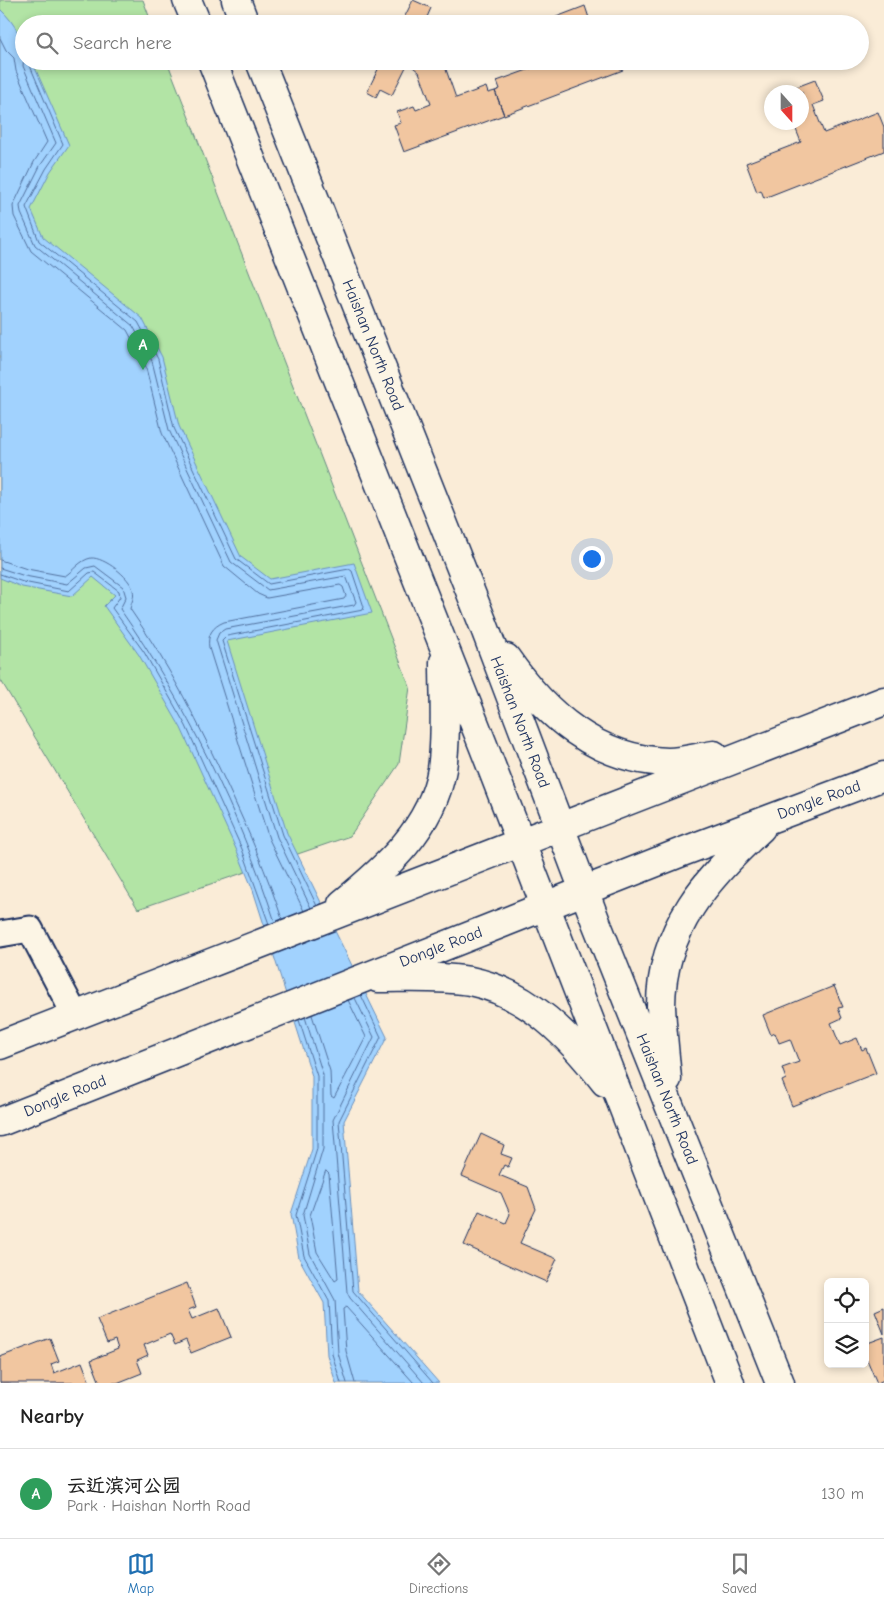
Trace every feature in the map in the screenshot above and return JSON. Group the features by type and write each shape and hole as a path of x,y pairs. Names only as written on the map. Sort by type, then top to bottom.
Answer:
{"street":[{"path":"187,0 193,15"},
{"path":"236,0 242,15"},
{"path":"216,70 444,645 730,1383"},
{"name":"Haishan North Road","path":"264,70 484,626 584,891 780,1383"},
{"path":"484,626 524,684 547,708 574,731 605,748 636,759 670,762 764,747"},
{"path":"325,918 364,886 399,853 420,828 442,769 444,645"},
{"path":"0,1045 884,701"},
{"name":"Dongle Road","path":"0,1122 545,906 884,776"},
{"path":"669,1105 661,1005 672,940 686,913 707,881 771,818"},
{"path":"0,934 30,929 75,1016"},
{"path":"362,979 432,978 470,981 497,989 531,1007 562,1032 622,1104"}],"green space":[{"path":"0,0 143,0 149,15 15,15 15,70 170,70 410,687 399,764 350,836 138,909 0,679"}],"water":[{"path":"0,9 15,27 15,70 36,70 69,145 50,172 31,209 43,237 142,318 162,357 179,426 241,557 270,579 354,563 372,613 227,641 287,833 387,1037 344,1121 358,1291 439,1383 336,1383 327,1355 324,1303 299,1258 291,1214 312,1149 312,1076 253,890 181,728 139,655 104,606 115,595 93,577 72,596 22,587 0,578"}],"building":[{"path":"413,0 431,8 428,15 406,15"},
{"path":"585,6 588,15 562,15"},
{"path":"378,70 404,70 392,95 380,89 376,97 367,92"},
{"path":"417,70 446,70 456,98 486,87 488,93 495,91 504,115 404,152 394,125 401,123 397,112 414,106 416,110 431,104"},
{"path":"527,70 623,70 504,115 495,91 500,89 497,81"},
{"path":"815,80 824,101 813,105 824,133 878,112 884,127 884,151 764,198 761,190 757,192 746,163 801,142 796,130 809,130 809,85 802,85"},
{"path":"834,986 843,1007 838,1008 842,1018 831,1023 840,1045 857,1038 862,1050 866,1048 876,1073 792,1106 782,1081 786,1079 782,1068 799,1062 790,1039 779,1043 775,1033 771,1035 763,1015"},
{"path":"481,1134 504,1145 501,1154 512,1158 508,1167 504,1165 499,1175 528,1187 536,1209 520,1243 557,1259 546,1282 464,1245 479,1211 506,1223 510,1214 501,1193 462,1176"},
{"path":"187,1283 196,1307 188,1310 192,1319 219,1308 231,1337 191,1353 186,1340 175,1345 170,1334 144,1345 148,1355 137,1360 142,1373 117,1383 100,1383 91,1360 118,1349 115,1340 107,1343 97,1319"},
{"path":"884,1307 884,1334 875,1311"},
{"path":"884,1337 884,1380 877,1383 869,1364 869,1343"},
{"path":"50,1338 59,1361 51,1364 54,1373 82,1362 90,1383 0,1383 0,1357"}],"place":[{"name":"云近滨河公园","path":"143,370"}]}
